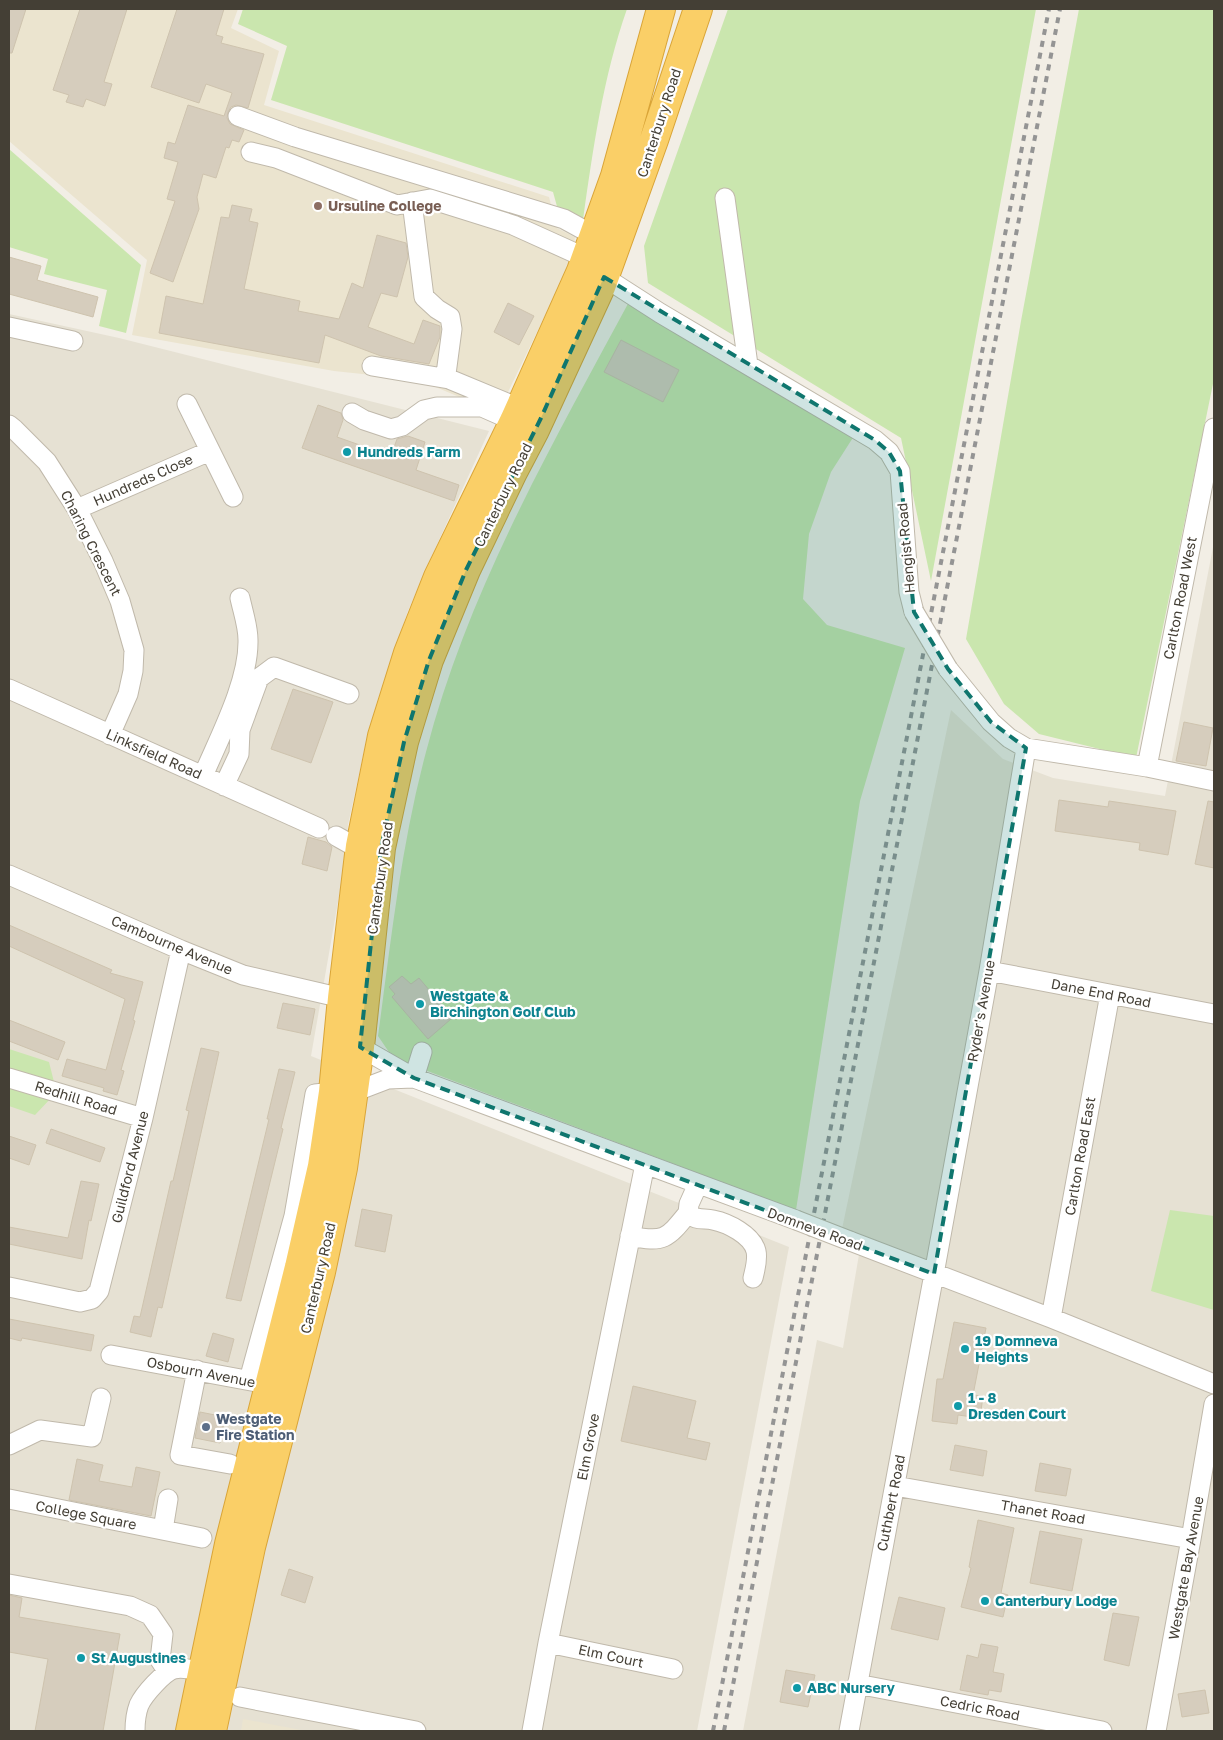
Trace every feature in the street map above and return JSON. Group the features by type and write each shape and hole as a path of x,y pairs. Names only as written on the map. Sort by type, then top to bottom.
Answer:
{"highway":[{"name":"Canterbury Road","path":"190,1731 229,1544 270,1385 321,1272 344,1168 338,837 382,736 408,653 438,577 601,287 595,257 615,176 661,9"},
{"name":"Canterbury Road","path":"595,257 633,201 698,9"},
{"name":"Canterbury Road","path":"344,1092 360,1047 381,848 404,742 429,660 527,420"},
{"name":"Canterbury Road","path":"212,1731 251,1547 270,1385"}],"street":[{"path":"238,116 295,136 564,219 595,257"},
{"path":"251,152 276,158 397,205 430,199 504,222 595,257"},
{"path":"725,198 748,365"},
{"path":"412,202 424,297 437,309 450,317 452,329 446,374 449,379"},
{"name":"Hengist Road","path":"595,257 660,313 875,440 889,452 900,471 909,592 914,612 948,669 990,722 1009,738 1026,748 1147,767 1214,781"},
{"path":"9,327 73,341"},
{"path":"372,366 449,379 527,420"},
{"name":"Hundreds Close","path":"187,404 233,497"},
{"path":"352,413 364,420 391,429 402,426 424,410 437,408 482,407 527,420"},
{"name":"Charing Crescent","path":"9,425 46,462 77,509 103,561 120,601 134,650 133,671 128,694 110,735"},
{"name":"Carlton Road West","path":"1147,767 1206,509 1214,428"},
{"name":"Hundreds Close","path":"77,509 210,451"},
{"path":"203,776 237,693 246,657 248,640 240,598"},
{"path":"224,786 239,754 240,730 259,678 274,667 349,694"},
{"name":"Linksfield Road","path":"9,690 224,786 301,814 338,837"},
{"name":"Ryder's Avenue","path":"934,1274 989,971 1026,748"},
{"name":"Cambourne Avenue","path":"9,875 181,950 243,974 342,998"},
{"name":"Guildford Avenue","path":"9,1287 80,1302 92,1299 99,1291 143,1118 181,950"},
{"name":"Dane End Road","path":"989,971 1214,1014"},
{"name":"Carlton Road East","path":"1051,1318 1110,994"},
{"name":"Domneva Road","path":"360,1047 414,1078 796,1220 1051,1318 1214,1384"},
{"path":"414,1078 422,1052"},
{"name":"Redhill Road","path":"9,1078 143,1118"},
{"name":"Domneva Road","path":"344,1092 388,1079 414,1078"},
{"name":"Canterbury Road","path":"270,1385 294,1216 315,1094 344,1092"},
{"name":"Elm Grove","path":"532,1731 645,1164"},
{"path":"630,1236 653,1240 663,1238 670,1233 688,1213 689,1204 698,1184"},
{"path":"688,1213 696,1219 712,1220 729,1226 749,1239 756,1251 757,1259 753,1278"},
{"name":"Cuthbert Road","path":"849,1731 934,1274"},
{"name":"Osbourn Avenue","path":"110,1355 270,1385"},
{"path":"197,1370 180,1454 230,1464"},
{"path":"9,1445 40,1430 92,1437 101,1398"},
{"name":"Westgate Bay Avenue","path":"1156,1731 1192,1538 1214,1404"},
{"name":"Thanet Road","path":"895,1486 1192,1538"},
{"name":"College Square","path":"9,1499 202,1538"},
{"path":"163,1530 168,1499"},
{"path":"9,1584 130,1606 150,1615 163,1634 160,1660 168,1672"},
{"name":"Elm Court","path":"548,1644 674,1669"},
{"path":"135,1731 135,1719 140,1703 154,1684 176,1668 201,1672"},
{"name":"Cedric Road","path":"857,1684 1102,1731"},
{"path":"240,1697 416,1731"}],"highlighted area":[{"path":"604,277 875,440 889,452 900,471 914,612 948,669 991,722 1026,748 934,1274 414,1078 360,1047 381,848 404,742 429,660 466,570 541,418"}],"shaded area":[{"name":"Ursuline College","path":"9,9 238,9 231,28 279,51 264,105 549,197 557,228 575,237 571,262 494,421 464,399 419,380 334,371 132,335 147,260 9,141"},
{"path":"9,314 119,338 489,431 408,611 377,702 366,742 348,825 345,862 311,1056 789,1247 697,1731 9,1731"},
{"path":"1214,542 1214,1731 743,1731 817,1340 843,1348 862,1237 842,1229 951,710 1003,759 1053,778 1165,796"},
{"path":"243,1719 306,1731 241,1731"}],"green space":[{"path":"243,9 627,9 605,87 583,220 558,210 553,192 271,100 287,46 238,24"},
{"path":"728,9 1036,9 931,581 901,438 648,283 644,246"},
{"path":"1079,9 1214,9 1214,379 1136,758 1039,734 1004,704 966,639 1021,321"},
{"path":"9,149 141,265 126,333 99,326 107,290 44,274 48,259 9,247"},
{"path":"630,300 854,436 831,472 809,534 803,599 827,625 905,648 860,801 796,1210 393,1058 378,1036 403,858 417,787 444,692 488,576 514,520"},
{"path":"9,1049 49,1062 55,1086 9,1072"},
{"path":"9,1084 52,1097 35,1115 9,1106"},
{"path":"1170,1210 1214,1216 1214,1310 1151,1291"}],"building":[{"path":"9,9 26,9 12,53 9,53"},
{"path":"80,9 127,9 104,82 112,84 105,106 86,99 83,107 66,102 69,95 53,90"},
{"path":"177,9 224,9 216,35 223,37 221,43 264,54 248,108 236,105 231,107 228,112 227,118 230,124 244,130 239,142 232,140 229,148 226,147 216,178 203,174 197,197 199,209 173,282 150,273 175,201 167,199 178,162 164,158 168,142 175,144 188,105 224,116 232,93 206,84 199,103 151,87"},
{"path":"232,205 252,209 249,221 258,223 244,289 300,301 298,311 339,319 352,283 363,288 377,235 406,243 408,257 397,297 381,293 368,327 414,344 423,320 440,326 440,337 429,364 381,356 325,335 319,363 159,333 166,296 203,304 221,217 229,218"},
{"path":"9,257 41,266 37,280 98,297 93,317 9,294"},
{"path":"508,303 534,316 519,345 494,332"},
{"path":"621,340 679,370 663,402 604,372"},
{"name":"Hundreds Farm","path":"318,405 341,413 343,420 337,437 391,456 397,439 408,436 425,442 416,470 459,485 454,501 302,448"},
{"path":"293,689 333,702 311,763 271,749"},
{"path":"1184,722 1213,728 1206,766 1176,761"},
{"path":"1059,800 1108,807 1109,801 1176,811 1168,855 1139,850 1140,843 1055,831"},
{"path":"1208,801 1214,802 1214,868 1195,864"},
{"path":"308,837 326,842 332,847 327,871 302,864"},
{"path":"9,925 112,970 110,973 143,982 133,1020 135,1021 121,1070 124,1071 117,1095 103,1091 104,1088 62,1076 67,1059 106,1070 125,999 9,946"},
{"name":"Westgate & Birchington Golf Club","path":"402,976 411,984 419,978 447,1011 445,1012 451,1019 428,1039 392,997 395,994 389,987"},
{"path":"283,1003 315,1009 310,1035 277,1028"},
{"path":"9,1020 65,1042 58,1060 9,1041"},
{"path":"201,1048 219,1052 162,1308 158,1307 151,1337 130,1332 134,1316 140,1317 189,1111 186,1110"},
{"path":"279,1069 295,1072 241,1301 226,1298 269,1119 267,1119"},
{"path":"51,1129 105,1148 100,1162 46,1143"},
{"path":"9,1136 36,1145 29,1165 9,1158"},
{"path":"81,1181 99,1184 91,1221 89,1220 82,1259 9,1244 9,1227 68,1238"},
{"path":"362,1209 392,1215 385,1252 355,1246"},
{"path":"9,1319 94,1335 91,1351 22,1338 21,1341 9,1338"},
{"path":"954,1322 986,1328 973,1395 983,1396 980,1418 958,1415 957,1424 932,1421 937,1379 943,1379"},
{"path":"213,1333 234,1339 228,1362 206,1356"},
{"path":"633,1386 696,1401 687,1438 710,1443 706,1460 621,1441"},
{"name":"Westgate Fire Station","path":"200,1412 225,1417 220,1443 195,1438"},
{"path":"955,1445 987,1451 983,1476 950,1470"},
{"path":"77,1459 103,1465 99,1481 132,1487 136,1467 160,1472 151,1516 69,1500"},
{"path":"1040,1463 1071,1469 1066,1496 1035,1491"},
{"path":"978,1520 1014,1528 1001,1593 1008,1595 1003,1617 961,1607 971,1568 969,1567"},
{"path":"1040,1531 1082,1539 1072,1591 1030,1583"},
{"path":"289,1569 313,1577 305,1603 281,1595"},
{"name":"St Augustines","path":"9,1595 22,1598 19,1617 120,1634 103,1731 35,1731 48,1659 9,1652"},
{"path":"899,1597 945,1608 938,1640 891,1629"},
{"path":"1113,1613 1139,1617 1129,1666 1104,1660"},
{"path":"981,1644 998,1647 993,1672 1004,1674 1001,1692 989,1690 988,1695 960,1690 967,1655 978,1658"},
{"name":"ABC Nursery","path":"786,1670 815,1675 808,1707 780,1702"},
{"path":"1205,1690 1209,1713 1182,1717 1178,1694"}],"railway":[{"path":"713,1731 1049,9"},
{"path":"724,1731 1060,9"}],"place":[{"name":"Ursuline College","path":"318,206"},
{"name":"Hundreds Farm","path":"347,452"},
{"name":"Westgate & Birchington Golf Club","path":"420,1004"},
{"name":"19 Domneva Heights","path":"965,1349"},
{"name":"1 - 8 Dresden Court","path":"958,1406"},
{"name":"Westgate Fire Station","path":"206,1427"},
{"name":"Canterbury Lodge","path":"985,1601"},
{"name":"St Augustines","path":"81,1658"},
{"name":"ABC Nursery","path":"797,1688"}]}
